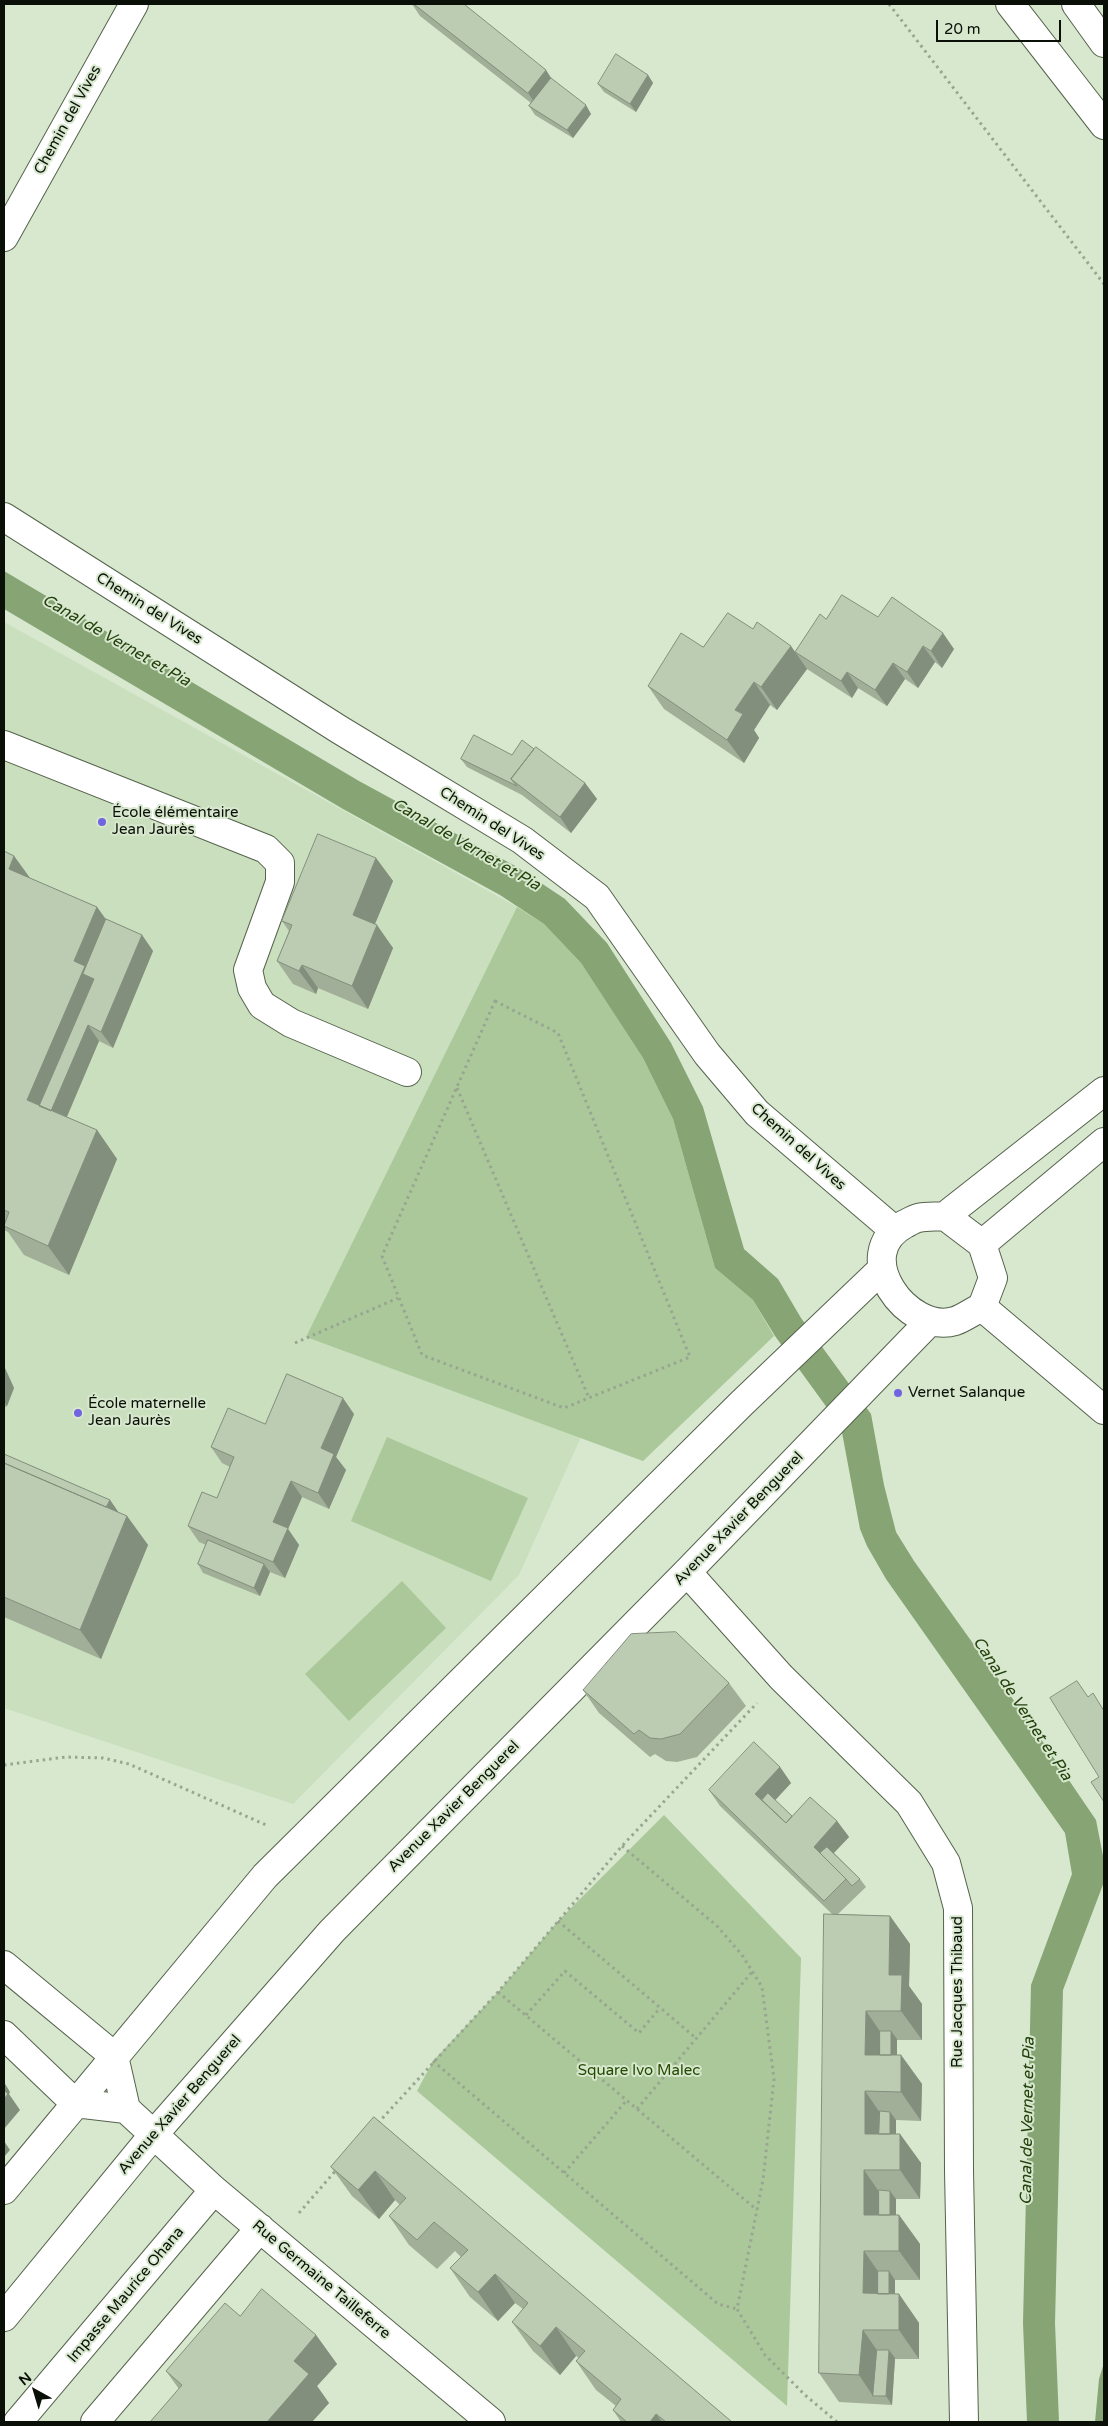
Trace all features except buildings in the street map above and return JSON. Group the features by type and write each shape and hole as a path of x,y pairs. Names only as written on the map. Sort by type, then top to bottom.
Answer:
{"street":[{"name":"Chemin del Vives","path":"4,237 134,4"},
{"path":"1010,4 1104,125"},
{"path":"1076,4 1104,42"},
{"name":"Chemin del Vives","path":"4,517 340,730 522,840 597,897 707,1054 757,1114 894,1230"},
{"path":"4,745 266,849 280,863 280,882 248,970 252,988 262,1005 291,1023 407,1072"},
{"path":"945,1216 982,1244 993,1278 982,1307 954,1321 930,1321 894,1296 882,1270 881,1250 894,1230 918,1218 945,1216 1104,1090"},
{"path":"982,1244 1104,1142"},
{"path":"4,2190 265,1876 741,1404 882,1270"},
{"path":"982,1307 1104,1410"},
{"name":"Avenue Xavier Benguerel","path":"4,2317 154,2134 332,1931 687,1572 930,1321"},
{"name":"Rue Jacques Thibaud","path":"687,1572 781,1676 909,1803 946,1863 958,1908 958,2161 964,2422"},
{"path":"4,1965 114,2056 126,2109 76,2103 4,2035"},
{"name":"Rue Germaine Tailleferre","path":"126,2109 214,2190 491,2422"},
{"name":"Impasse Maurice Ohana","path":"18,2422 214,2190"},
{"path":"95,2422 267,2234"}],"path":[{"path":"889,4 1104,284"},
{"path":"494,1001 558,1033 690,1357 564,1408 422,1355 382,1256 457,1088 494,1001"},
{"path":"457,1088 589,1398"},
{"path":"295,1342 398,1298"},
{"path":"374,2128 433,2061 498,1992 622,1846 781,1676"},
{"path":"4,1765 66,1757 103,1758 129,1764 201,1794 301,1841"},
{"path":"622,1846 717,1926 762,1987 774,2079 763,2180 737,2309 765,2355 805,2395 837,2422"},
{"path":"558,1921 659,2009 696,2038"},
{"path":"526,2016 565,1971 639,2033 659,2009"},
{"path":"637,2109 752,1972"},
{"path":"498,1992 757,2210"},
{"path":"433,2061 718,2304 737,2309"},
{"path":"564,2174 627,2100"},
{"path":"267,2234 341,2166"}],"shaded area":[{"path":"4,622 517,907 306,1337 581,1437 519,1575 293,1804 4,1708"}],"green space":[{"path":"517,907 544,924 581,963 643,1058 673,1119 715,1268 753,1300 774,1336 643,1461 306,1337"},
{"path":"387,1437 528,1498 491,1581 351,1521"},
{"path":"402,1581 446,1628 349,1721 305,1674"},
{"name":"Square Ivo Malec","path":"664,1815 801,1958 787,2406 417,2091 433,2061 498,1992 558,1921"}],"water":[{"name":"Canal de Vernet et Pia","path":"4,571 359,781 517,867 565,899 607,943 671,1043 703,1107 744,1249 778,1279 801,1318 871,1414 884,1485 896,1532 914,1561 1030,1723 1096,1820 1103,1856 1104,1882 1063,1990 1055,2323 1059,2422 1027,2422 1023,2323 1031,1985 1072,1874 1065,1833 886,1579 867,1546 860,1529 841,1427 775,1336 753,1300 715,1268 673,1119 643,1058 581,963 544,924 500,895 343,809 4,609"},
{"path":"1104,2363 1104,2422 1095,2422 1099,2379"}],"place":[{"name":"École élémentaire Jean Jaurès","path":"102,822"},
{"name":"Vernet Salanque","path":"898,1393"},
{"name":"École maternelle Jean Jaurès","path":"78,1413"}]}
